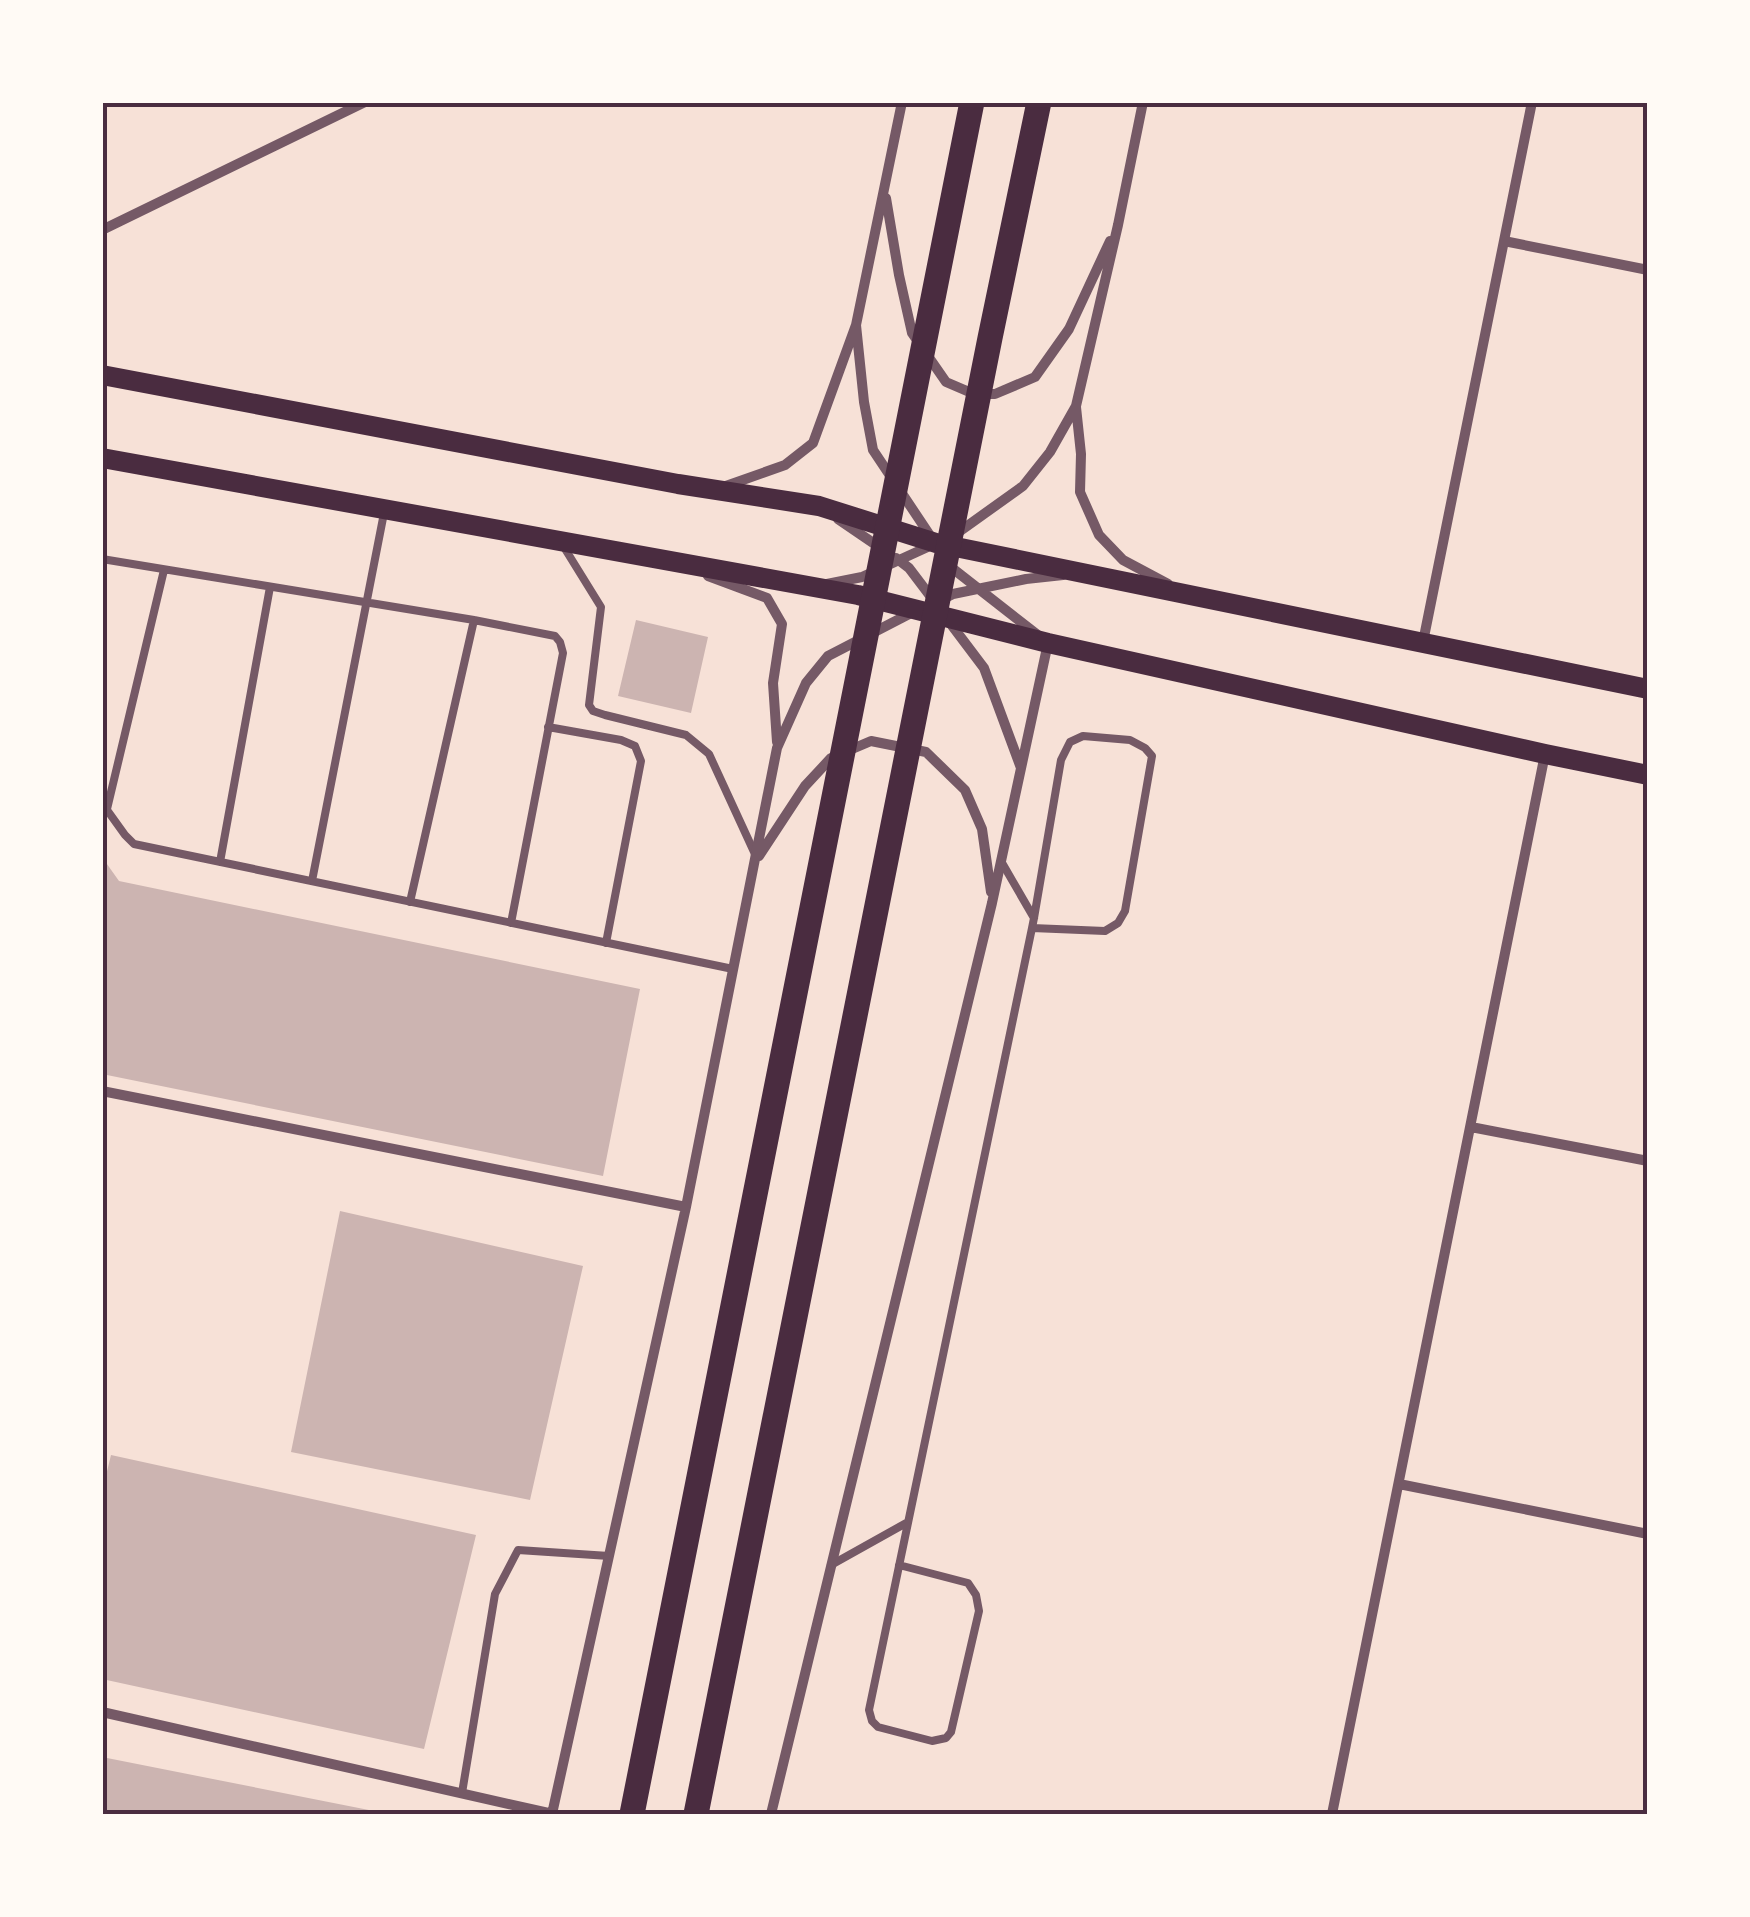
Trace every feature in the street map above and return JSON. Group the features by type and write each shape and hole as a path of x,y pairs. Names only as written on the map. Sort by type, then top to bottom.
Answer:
{"main road":[{"path":"632,1814 972,102"},
{"path":"696,1814 1040,102"},
{"path":"102,375 678,484 819,506 936,543 1648,689"},
{"path":"103,461 385,508 933,610 1048,643 1648,774"}],"street":[{"path":"102,230 364,102"},
{"path":"678,484 722,488 786,465 813,442 856,326 902,102"},
{"path":"812,586 862,577 962,531 1022,486 1050,452 1076,406 1143,102"},
{"path":"1423,643 1532,102"},
{"path":"885,192 912,332 946,382 974,394 995,394 1035,377 1069,329 1118,225"},
{"path":"1504,241 1648,270"},
{"path":"773,1814 992,902 1048,643 952,568 873,450 856,326"},
{"path":"1076,406 1080,492 1099,535 1123,560 1189,596"},
{"path":"819,506 909,568 933,610 984,668 1021,769"},
{"path":"664,560 768,598 782,624 773,683 777,748"},
{"path":"102,1712 552,1814 686,1208 777,748 806,682 828,656 933,610 954,594 1026,578 1078,573"},
{"path":"756,859 805,786 830,758 871,740 926,752 965,790 982,829 992,902"},
{"path":"1332,1814 1546,754"},
{"path":"102,1090 686,1208"},
{"path":"1471,1127 1648,1161"},
{"path":"1399,1484 1648,1534"}],"lane":[{"path":"312,881 385,508"},
{"path":"560,541 602,607 589,704 594,712 686,735 709,754 756,859"},
{"path":"102,559 555,636 562,653 511,923"},
{"path":"164,570 105,806 134,844 734,969"},
{"path":"220,862 270,587"},
{"path":"410,902 474,620"},
{"path":"548,727 621,740 635,746 642,760 606,943"},
{"path":"899,1565 968,1583 976,1595 979,1611 951,1732 946,1738 932,1741 878,1726 869,1710 899,1565 1033,923 1061,760 1070,742 1082,736 1130,740 1146,748 1152,756 1125,911 1118,924 1106,930 1033,923"},
{"path":"1001,861 1033,923"},
{"path":"831,1566 908,1522"},
{"path":"462,1793 495,1594 518,1550 609,1556"}],"building":[{"path":"636,620 708,637 691,713 618,696"},
{"path":"102,857 119,881 640,989 603,1176 102,1074"},
{"path":"340,1211 583,1266 530,1500 291,1452"},
{"path":"111,1455 476,1535 424,1749 102,1679 102,1492"},
{"path":"102,1757 384,1813 384,1814 102,1814"}]}
